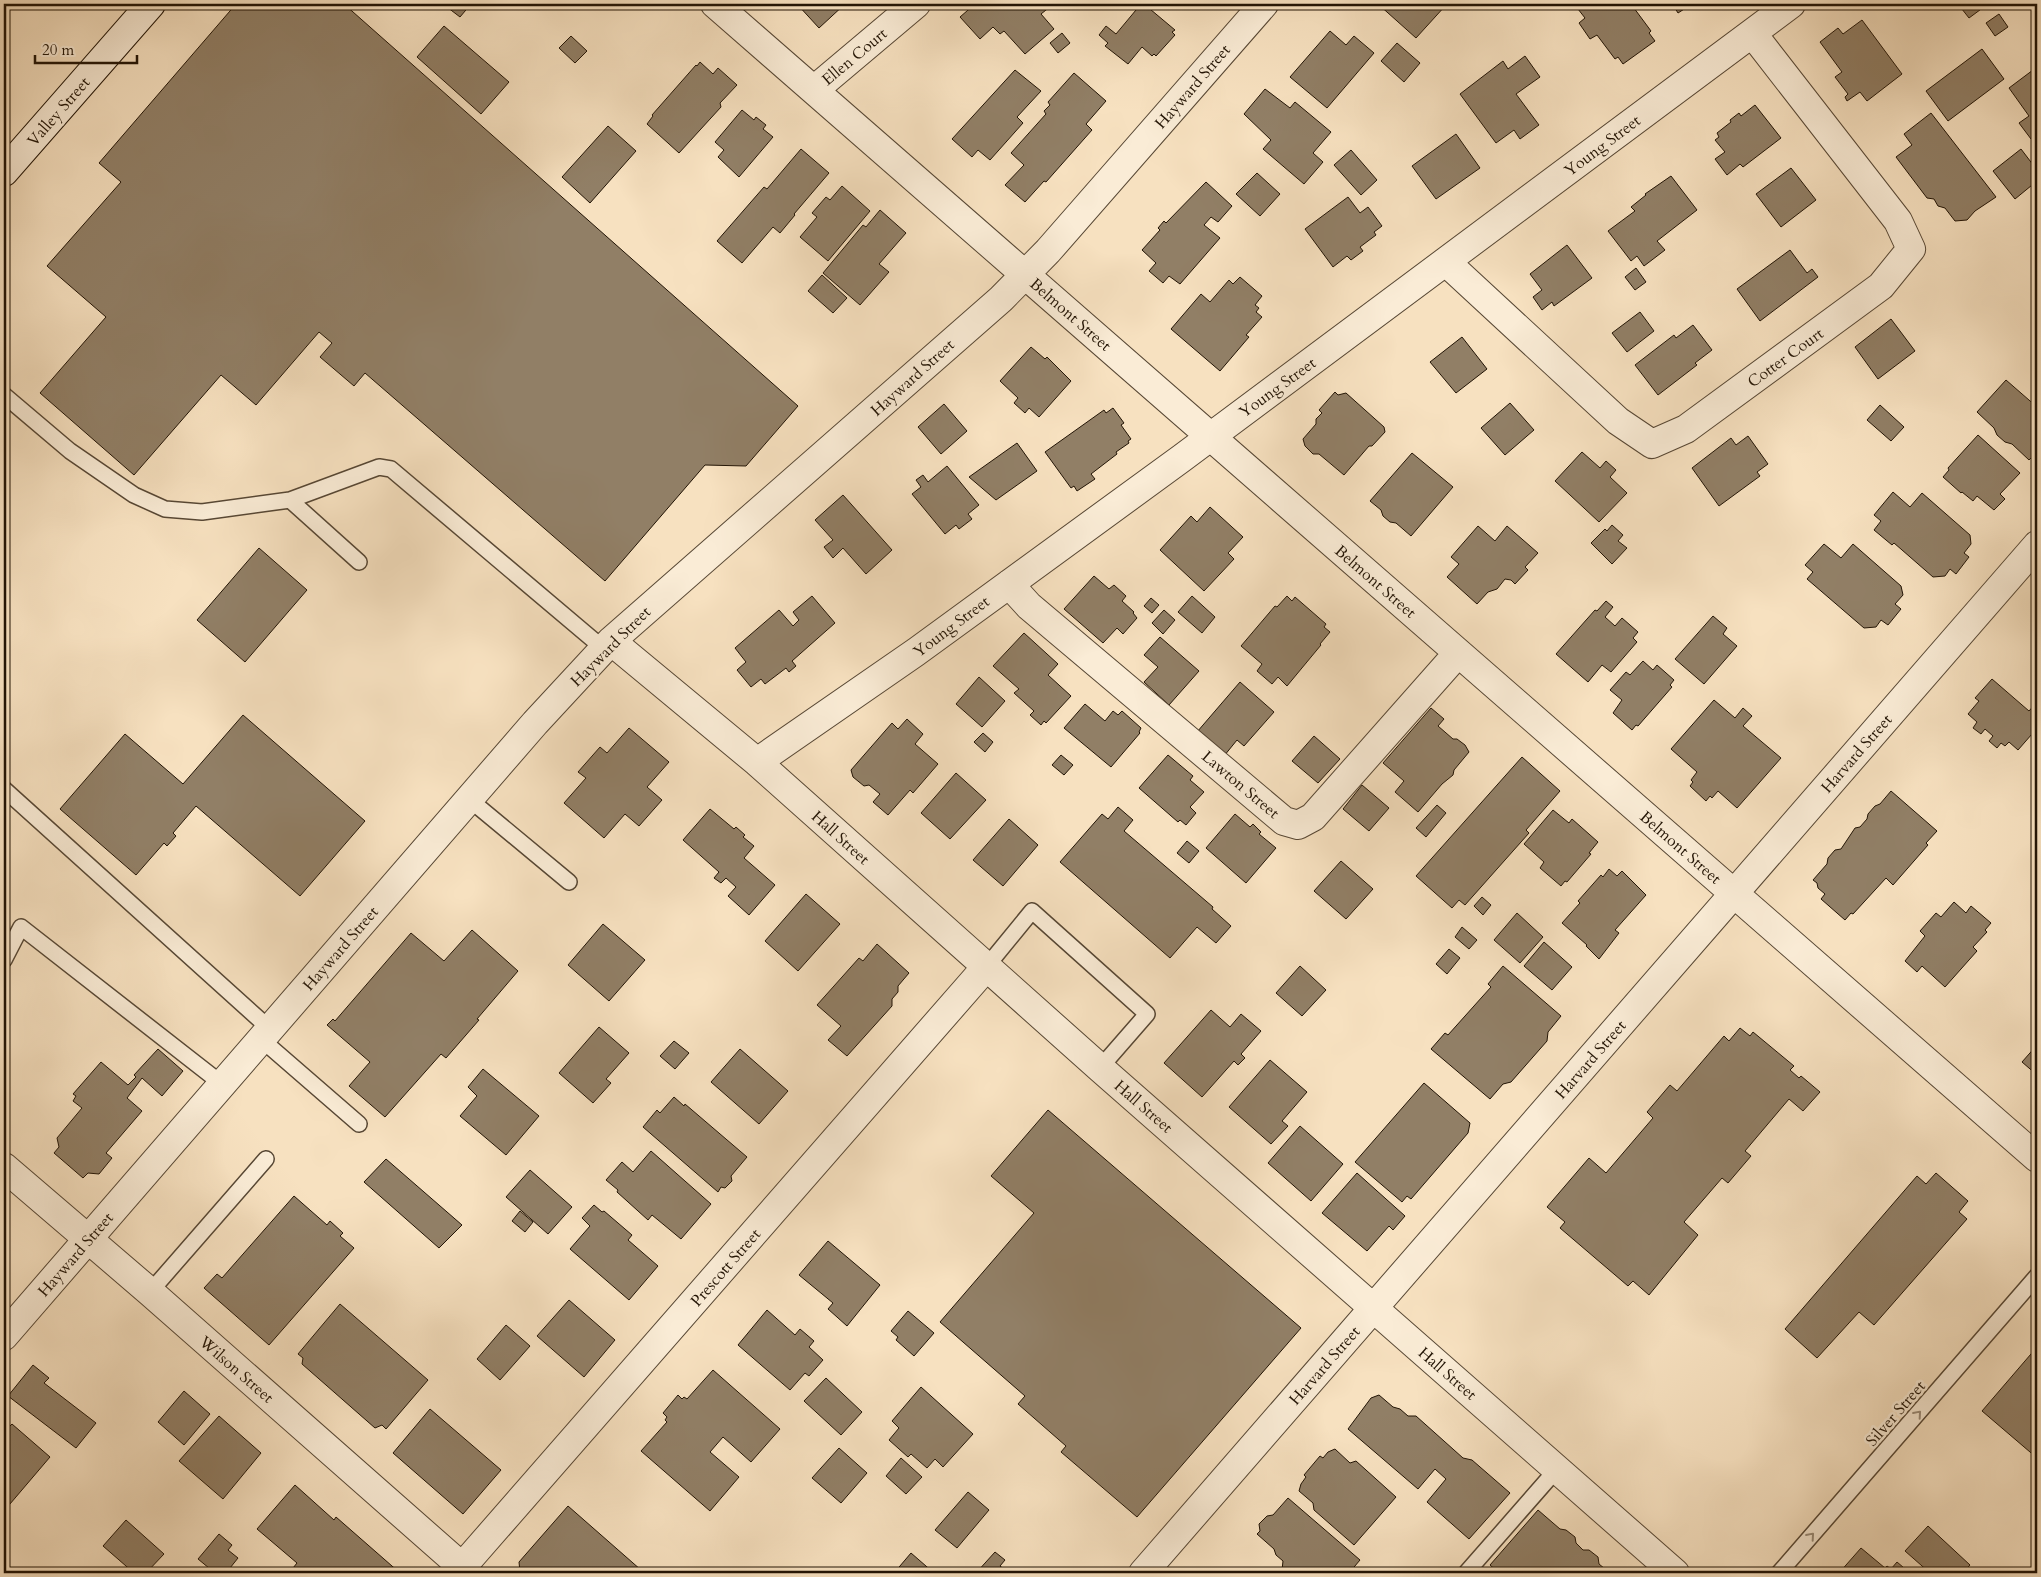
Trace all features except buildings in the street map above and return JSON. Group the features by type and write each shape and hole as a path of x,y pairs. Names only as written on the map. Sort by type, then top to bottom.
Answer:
{"street":[{"name":"Valley Street","path":"4,172 151,4"},
{"name":"Belmont Street","path":"714,4 1026,274 2037,1158"},
{"name":"Ellen Court","path":"814,90 916,4"},
{"name":"Hayward Street","path":"4,1336 469,799 607,645 898,390 1026,274 1264,4"},
{"name":"Young Street","path":"758,762 916,652 1009,584 1446,262 1791,4"},
{"name":"Cotter Court","path":"1446,262 1618,421 1652,444 1686,429 1880,286 1910,249 1898,221 1752,33"},
{"name":"Harvard Street","path":"1143,1573 2037,545"},
{"name":"Lawton Street","path":"1009,584 1029,606 1284,821 1298,825 1313,817 1458,653"},
{"name":"Hall Street","path":"607,645 758,762 1100,1068 1675,1573"},
{"name":"Prescott Street","path":"466,1570 987,966"},
{"name":"Wilson Street","path":"4,1167 150,1292 466,1570"}],"lane":[{"path":"4,395 70,451 134,495 165,509 202,512 290,500 380,467 391,469 607,645"},
{"path":"290,500 359,562"},
{"path":"4,790 266,1034 358,1124"},
{"path":"469,799 569,882"},
{"path":"987,966 1032,911 1147,1014 1100,1068"},
{"path":"4,960 21,927 222,1084"},
{"path":"150,1292 266,1159"},
{"name":"Silver Street","path":"1779,1573 2037,1276"},
{"path":"1466,1573 1557,1469"}]}
